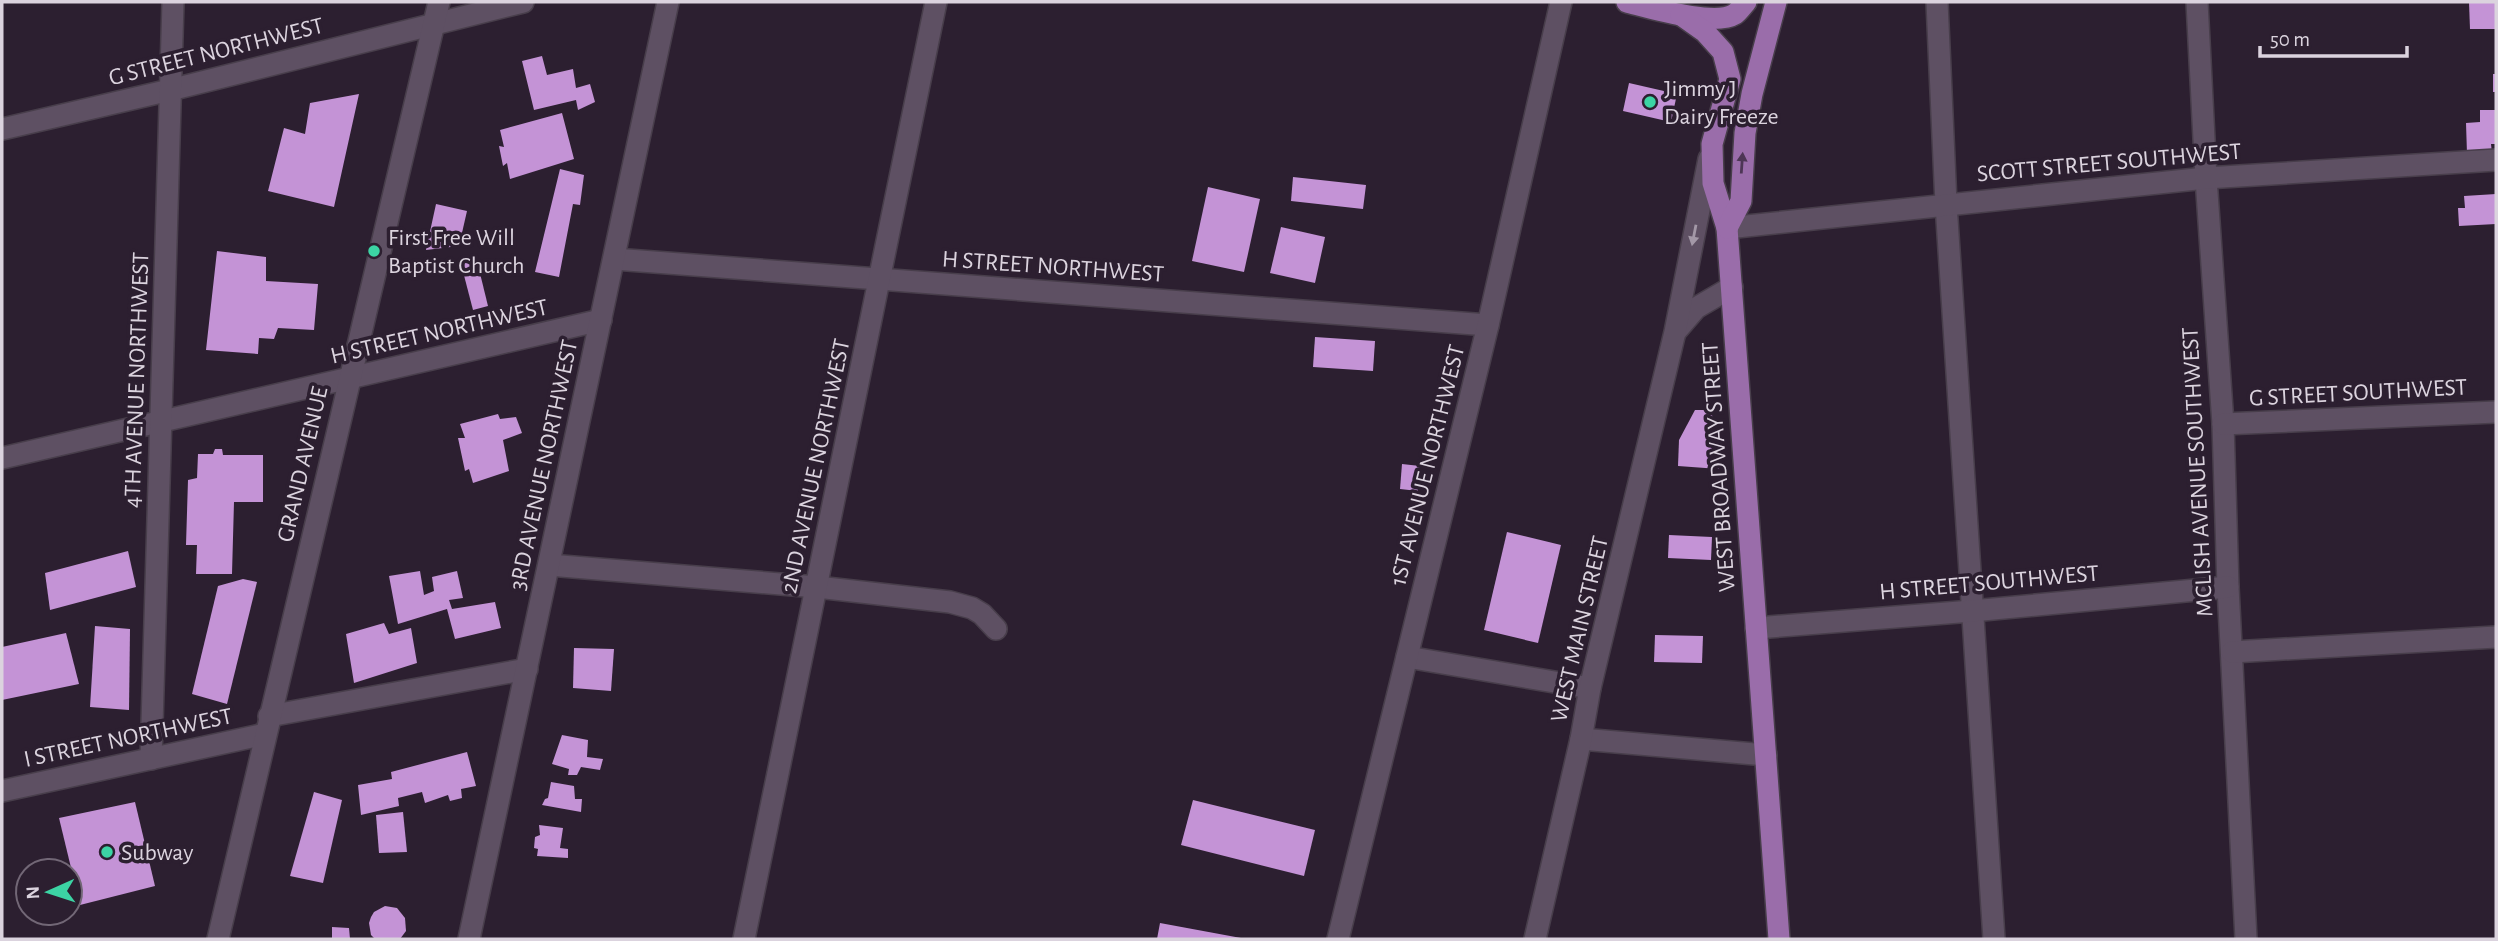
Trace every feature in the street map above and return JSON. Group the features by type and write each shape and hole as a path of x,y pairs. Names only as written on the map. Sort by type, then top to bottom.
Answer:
{"main road":[{"path":"1627,2 1681,15 1707,18 1734,15 1746,2"},
{"path":"1727,228 1741,201 1745,133 1752,94 1776,2"},
{"name":"WEST BROADWAY STREET","path":"1681,15 1705,32 1723,52 1730,79 1712,144 1713,183 1727,228 1779,939"}],"street":[{"name":"4TH AVENUE NORTHWEST","path":"151,759 173,2"},
{"name":"GRAND AVENUE","path":"218,939 439,2"},
{"name":"G STREET NORTHWEST","path":"2,129 523,2"},
{"name":"3RD AVENUE NORTHWEST","path":"469,939 668,2"},
{"name":"2ND AVENUE NORTHWEST","path":"744,939 936,2"},
{"name":"1ST AVENUE NORTHWEST","path":"1338,939 1488,325 1561,2"},
{"path":"1937,2 1946,204 1993,939"},
{"name":"MCLISH AVENUE SOUTHWEST","path":"2197,2 2223,424 2228,587 2246,939"},
{"name":"WEST MAIN STREET","path":"1535,939 1581,739 1590,688 1675,332 1712,144"},
{"name":"SCOTT STREET SOUTHWEST","path":"1727,228 2206,177 2496,160"},
{"name":"H STREET NORTHWEST","path":"614,259 1488,325"},
{"name":"WEST MAIN STREET","path":"1675,332 1696,308 1732,286"},
{"name":"H STREET NORTHWEST","path":"2,458 601,320"},
{"name":"G STREET SOUTHWEST","path":"2223,424 2496,412"},
{"path":"549,565 817,587 950,602 972,608 996,629"},
{"name":"H STREET SOUTHWEST","path":"1756,628 2228,587"},
{"path":"2232,652 2496,637"},
{"path":"1407,657 1590,688"},
{"name":"I STREET NORTHWEST","path":"2,791 151,759 267,725 527,669"},
{"path":"1581,739 1766,755"}],"building":[{"path":"2469,2 2496,2 2496,29 2470,29"},
{"path":"542,56 547,75 573,69 576,88 590,84 595,102 578,110 576,100 534,110 522,61"},
{"path":"2493,74 2496,74 2496,92 2493,92"},
{"name":"Jimmy J Dairy Freeze","path":"1629,83 1677,94 1671,122 1623,111"},
{"path":"359,94 334,207 268,191 284,128 305,134 310,103"},
{"path":"2480,110 2496,110 2496,144 2491,144 2492,153 2467,154 2466,123 2480,122"},
{"path":"562,113 574,159 510,179 507,163 503,166 499,146 504,147 500,130"},
{"path":"560,169 584,175 580,205 573,204 559,277 535,272"},
{"path":"1293,177 1366,185 1363,209 1291,201"},
{"path":"1208,187 1260,199 1244,272 1192,261"},
{"path":"2496,194 2496,224 2459,226 2458,208 2465,208 2464,196"},
{"path":"436,204 467,211 459,246 426,250"},
{"path":"1281,227 1325,237 1315,283 1270,273"},
{"path":"217,251 266,257 266,281 318,284 314,330 278,328 274,339 259,338 258,354 206,350"},
{"path":"476,257 488,306 473,310 460,260"},
{"path":"1315,337 1375,341 1373,371 1313,367"},
{"path":"1695,410 1710,410 1722,441 1719,469 1678,466 1679,440"},
{"path":"498,414 500,419 516,417 522,433 503,440 509,471 473,483 469,469 465,471 458,438 465,438 460,424"},
{"path":"215,449 222,449 223,455 263,455 263,502 234,502 232,574 196,574 197,545 186,545 188,480 197,478 198,454 213,454"},
{"path":"1402,464 1420,466 1418,491 1400,489"},
{"path":"1507,532 1561,545 1538,643 1484,630"},
{"path":"1669,535 1712,537 1711,560 1668,558"},
{"path":"128,551 136,587 50,610 45,573"},
{"path":"420,571 424,595 434,591 432,577 457,571 463,598 449,600 452,609 495,602 501,628 455,639 447,609 398,624 389,576"},
{"path":"243,579 257,582 227,704 192,694 218,586"},
{"path":"384,623 389,634 411,628 417,663 354,683 346,634"},
{"path":"95,626 130,629 129,710 90,707"},
{"path":"66,633 79,684 2,700 2,647"},
{"path":"1655,635 1703,636 1702,663 1654,662"},
{"path":"574,648 614,649 611,691 573,688"},
{"path":"562,735 588,740 587,757 603,759 600,770 581,767 577,775 568,775 569,769 552,764"},
{"path":"467,752 476,786 461,789 462,798 450,801 448,795 425,803 422,792 398,798 399,806 361,815 358,785 392,779 391,772"},
{"path":"551,782 574,786 575,799 582,799 581,812 542,805 548,798"},
{"path":"314,792 342,800 323,883 290,876"},
{"path":"1193,800 1315,830 1304,876 1181,845"},
{"name":"Subway","path":"135,802 155,886 84,904 84,857 68,857 59,818"},
{"path":"403,812 407,852 379,853 376,815"},
{"path":"539,825 563,828 560,848 568,849 568,858 537,856 538,849 534,848 535,837 540,835"},
{"path":"385,906 397,908 405,918 406,931 400,939 375,939 371,935 371,917"},
{"path":"1160,923 1241,938 1241,939 1157,939"},
{"path":"332,927 349,928 350,939 332,939"}],"place":[{"name":"Jimmy J Dairy Freeze","path":"1650,102"},
{"name":"First Free Will Baptist Church","path":"374,251"},
{"name":"Subway","path":"107,852"}]}
